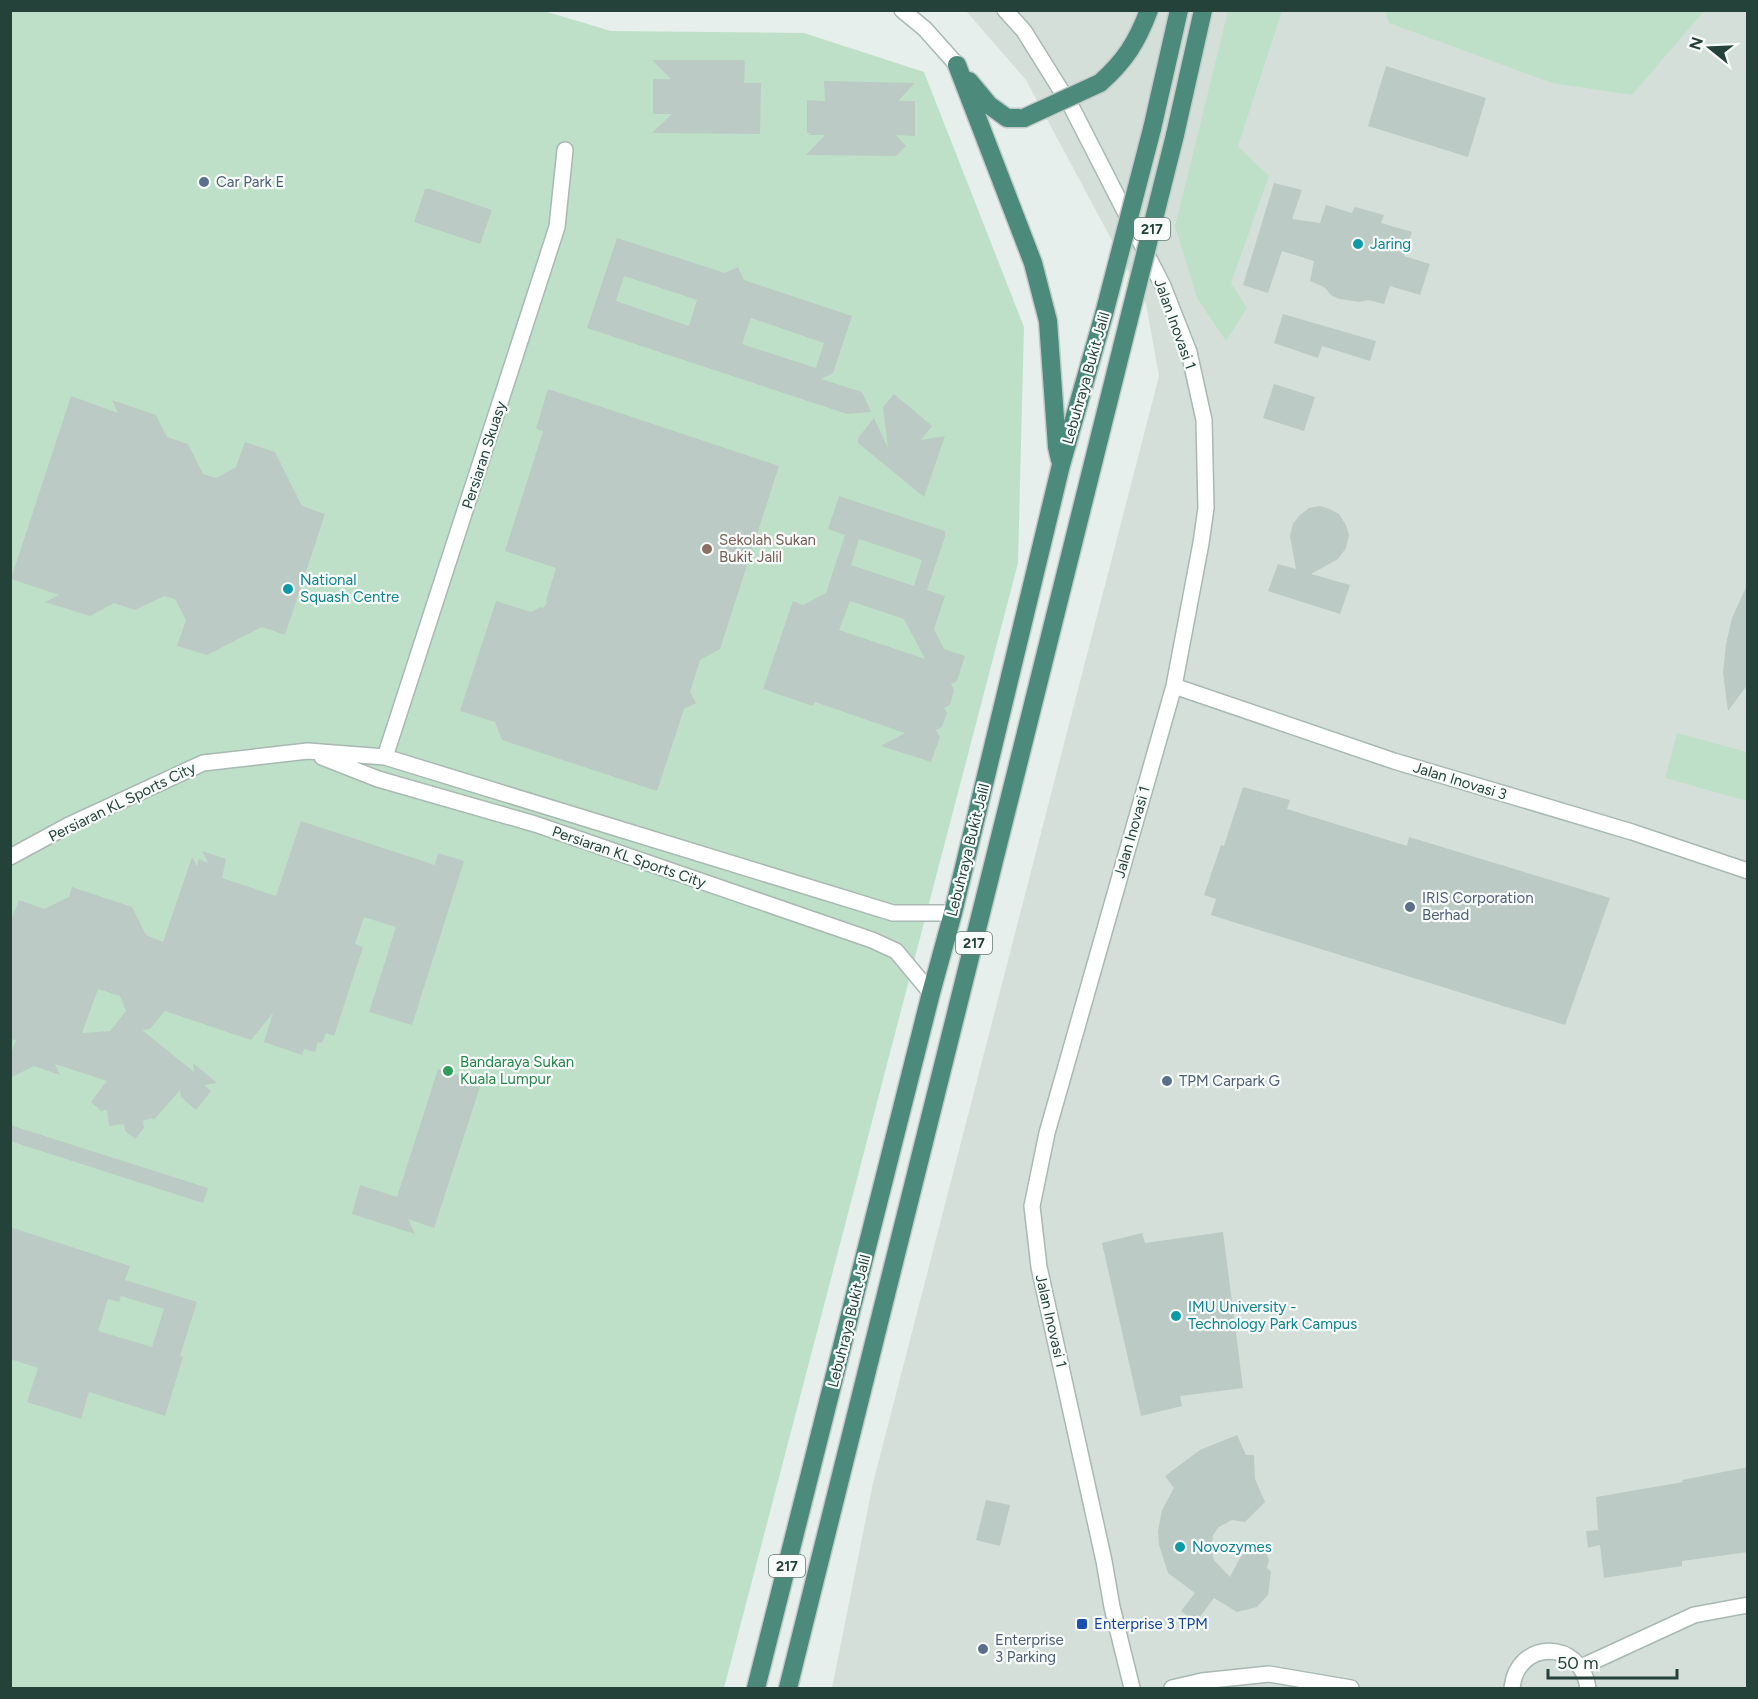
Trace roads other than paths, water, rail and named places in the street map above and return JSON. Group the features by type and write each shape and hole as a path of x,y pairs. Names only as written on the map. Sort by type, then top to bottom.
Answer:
{"highway":[{"path":"957,65 989,105 1007,118 1024,117 1100,83 1120,65 1142,29 1149,10"},
{"name":"Lebuhraya Bukit Jalil","path":"756,1689 953,913 1061,465 1104,314 1152,129 1179,10"},
{"name":"Lebuhraya Bukit Jalil","path":"788,1689 1175,135 1203,10"},
{"path":"957,65 1033,263 1041,292 1048,321 1057,447 1061,465"}],"street":[{"path":"902,10 925,29 957,65"},
{"name":"Jalan Inovasi 1","path":"1005,10 1024,31 1072,108 1162,286 1189,352 1204,420 1206,508 1174,686 1050,1122 1032,1206 1039,1267 1104,1561 1112,1607 1132,1689"},
{"name":"Persiaran Skuasy","path":"385,757 557,227 565,150"},
{"name":"Jalan Inovasi 3","path":"1174,686 1394,760 1632,832 1748,871"},
{"name":"Persiaran KL Sports City","path":"308,751 378,779 535,824 872,940 896,951 931,993"},
{"name":"Persiaran KL Sports City","path":"10,857 69,825 203,763 308,751 385,757 893,913 953,913"},
{"path":"1581,1667 1694,1615 1748,1605"},
{"path":"1512,1689 1513,1681 1522,1664 1538,1653 1548,1651 1567,1655 1581,1667 1586,1676 1588,1689"},
{"path":"1172,1689 1202,1681 1269,1674 1351,1689"}],"place":[{"name":"Car Park E","path":"204,182"},
{"name":"Jaring","path":"1358,244"},
{"name":"Sekolah Sukan Bukit Jalil","path":"707,549"},
{"name":"National Squash Centre","path":"288,589"},
{"name":"IRIS Corporation Berhad","path":"1410,907"},
{"name":"Bandaraya Sukan Kuala Lumpur","path":"448,1071"},
{"name":"TPM Carpark G","path":"1167,1081"},
{"name":"IMU University - Technology Park Campus","path":"1176,1316"},
{"name":"Novozymes","path":"1180,1547"},
{"name":"Enterprise 3 TPM","path":"1082,1624"},
{"name":"Enterprise 3 Parking","path":"983,1649"}]}
